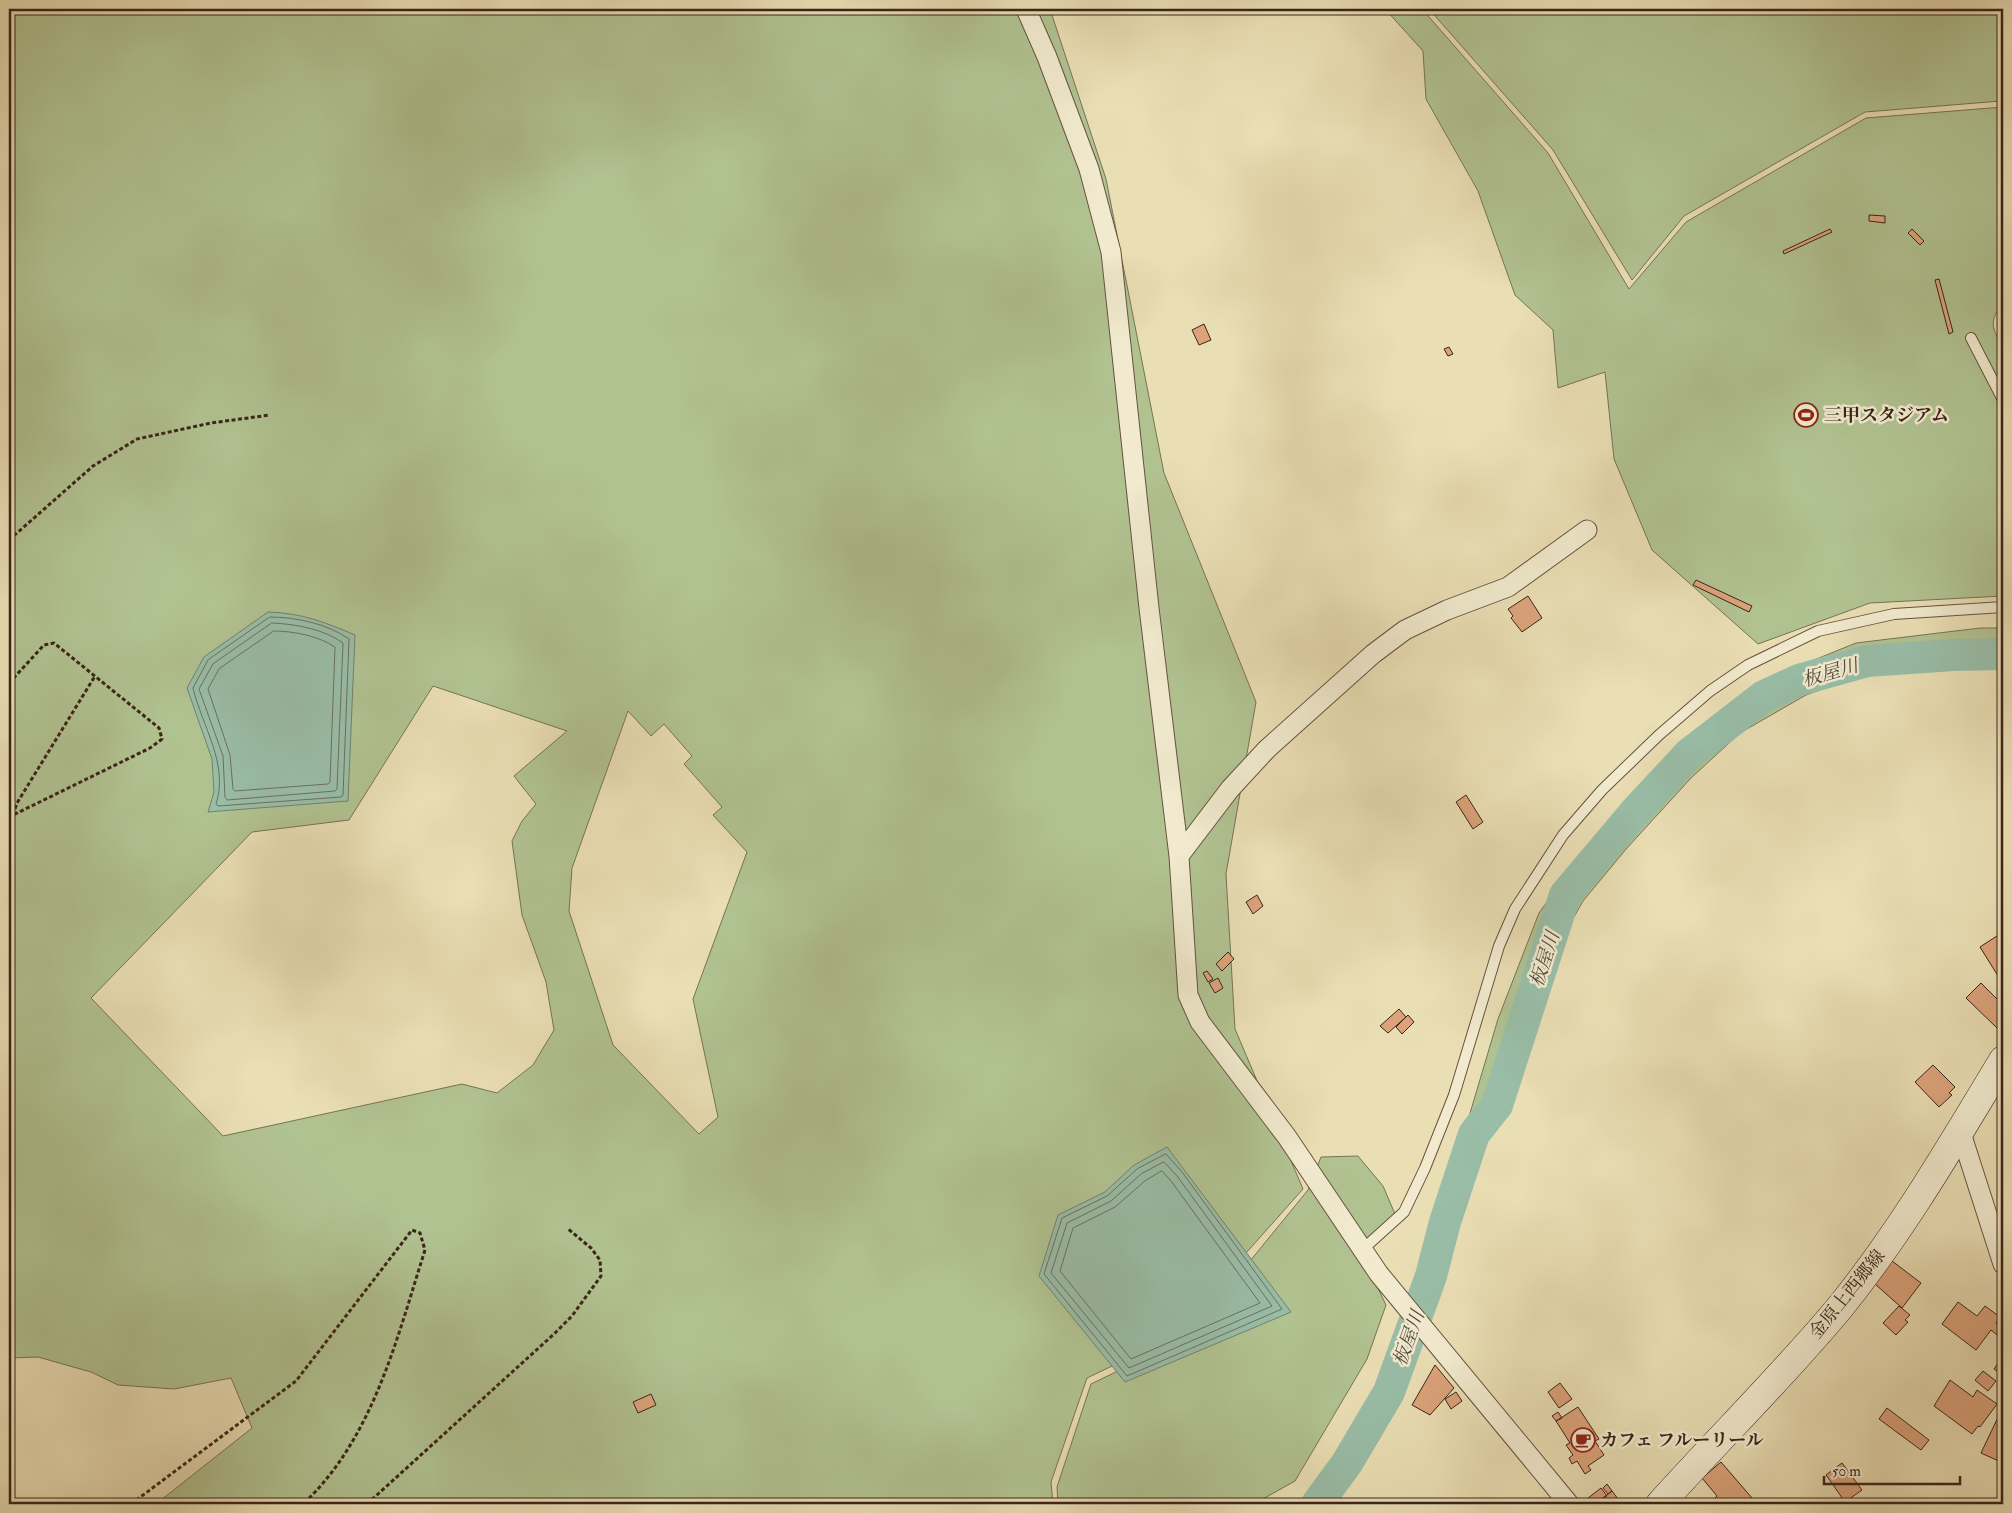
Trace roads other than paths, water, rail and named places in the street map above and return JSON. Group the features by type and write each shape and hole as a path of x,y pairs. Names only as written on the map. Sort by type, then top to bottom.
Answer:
{"main road":[{"name":"金原上西郷線","path":"1660,1504 1840,1306 1922,1193 2003,1060"}],"street":[{"path":"1026,9 1047,57 1089,169 1111,252 1148,608 1179,856 1188,995 1200,1022 1287,1137 1362,1249 1400,1300 1569,1504"},
{"path":"1179,856 1230,790 1267,749 1373,654 1405,630 1447,610 1508,587 1587,530"},
{"path":"1960,1130 2003,1264"}],"lane":[{"path":"1971,338 2003,400"},
{"path":"1362,1249 1404,1212 1425,1168 1454,1095 1499,946 1515,909 1564,835 1602,790 1710,691 1748,665 1818,631 1894,614 2003,607"}],"water":[{"path":"268,612 291,614 313,619 355,635 348,801 208,812 214,792 212,759 187,688 204,657"},
{"path":"1167,1147 1291,1312 1125,1382 1039,1276 1058,1215 1105,1192 1134,1165"}],"waterway":[{"name":"板屋川","path":"1317,1504 1347,1463 1389,1392 1431,1276 1445,1222 1474,1134 1497,1105 1565,895 1635,812 1689,754 1764,696 1799,680 1867,661 1953,655 2003,654"}],"place":[{"name":"三甲スタジアム","path":"1806,415"},
{"name":"カフェ フルーリール","path":"1583,1440"}]}
